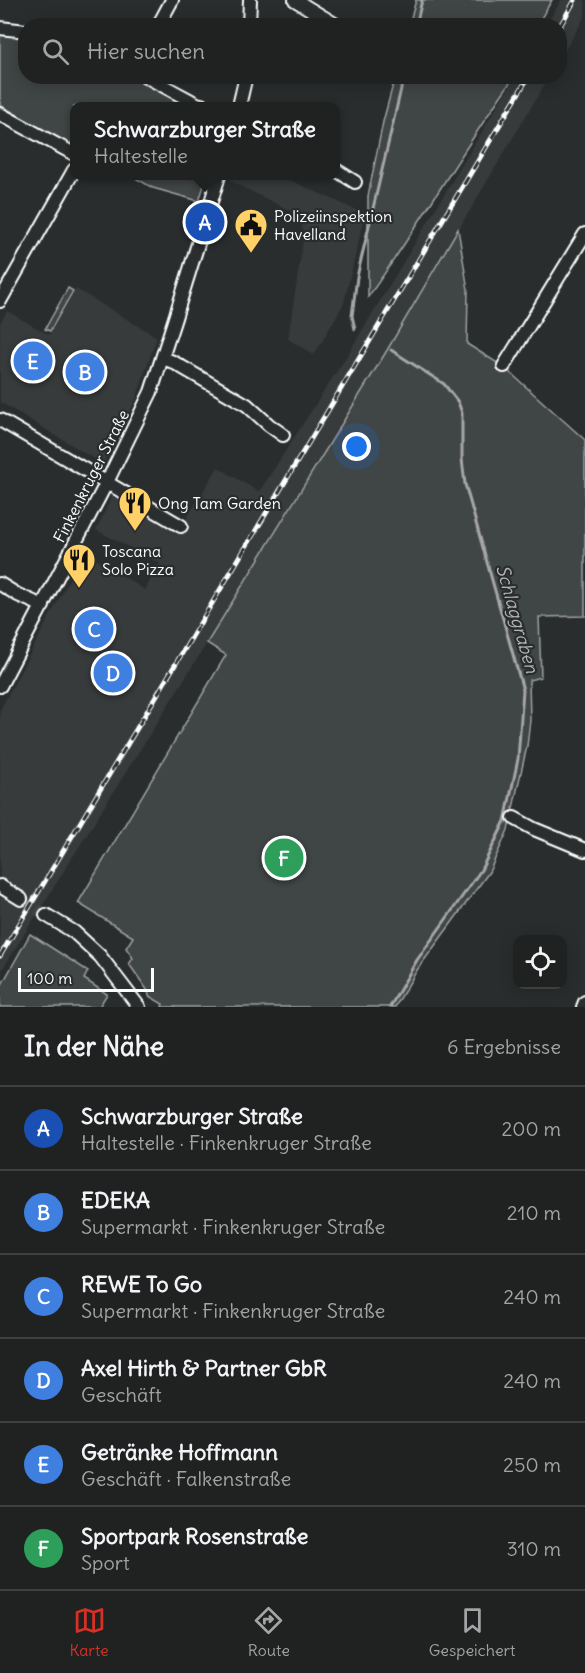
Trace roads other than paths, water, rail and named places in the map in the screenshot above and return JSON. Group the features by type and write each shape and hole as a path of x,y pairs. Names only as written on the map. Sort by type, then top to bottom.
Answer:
{"street":[{"path":"162,18 172,0"},
{"path":"249,18 250,0"},
{"path":"295,0 325,18"},
{"path":"0,28 18,30"},
{"path":"160,84 193,102"},
{"path":"240,102 244,84"},
{"path":"0,114 70,151"},
{"path":"340,173 355,182"},
{"path":"0,301 70,179"},
{"name":"Finkenkruger Straße","path":"0,686 142,412 163,358 218,180"},
{"path":"504,366 585,234"},
{"path":"163,358 174,362 247,405 283,435"},
{"path":"0,420 181,526"},
{"path":"0,584 43,606"},
{"path":"514,818 534,829 585,850"},
{"path":"0,886 21,899"},
{"path":"46,915 74,932 100,956 139,1007"},
{"path":"583,1007 585,1002"}],"waterway":[{"name":"Schlaggraben","path":"418,18 422,0"},
{"name":"Schlaggraben","path":"355,329 352,316 357,277 402,84"},
{"name":"Schlaggraben","path":"390,1007 417,960 481,870 505,821 518,759 523,690 465,484 462,459 462,413 458,402 444,384 391,350"}],"tunnel":[{"path":"21,899 46,915"}],"railway":[{"path":"565,18 575,0"},
{"path":"0,956 524,84"}],"place":[{"name":"Schwarzburger Straße","path":"205,222"},
{"name":"Polizeiinspektion Havelland","path":"251,254"},
{"name":"Getränke Hoffmann","path":"33,361"},
{"name":"EDEKA","path":"85,372"},
{"name":"Ong Tam Garden","path":"135,532"},
{"name":"Toscana Solo Pizza","path":"79,589"},
{"name":"REWE To Go","path":"94,629"},
{"name":"Axel Hirth & Partner GbR","path":"113,673"},
{"name":"Sportpark Rosenstraße","path":"284,858"}]}
